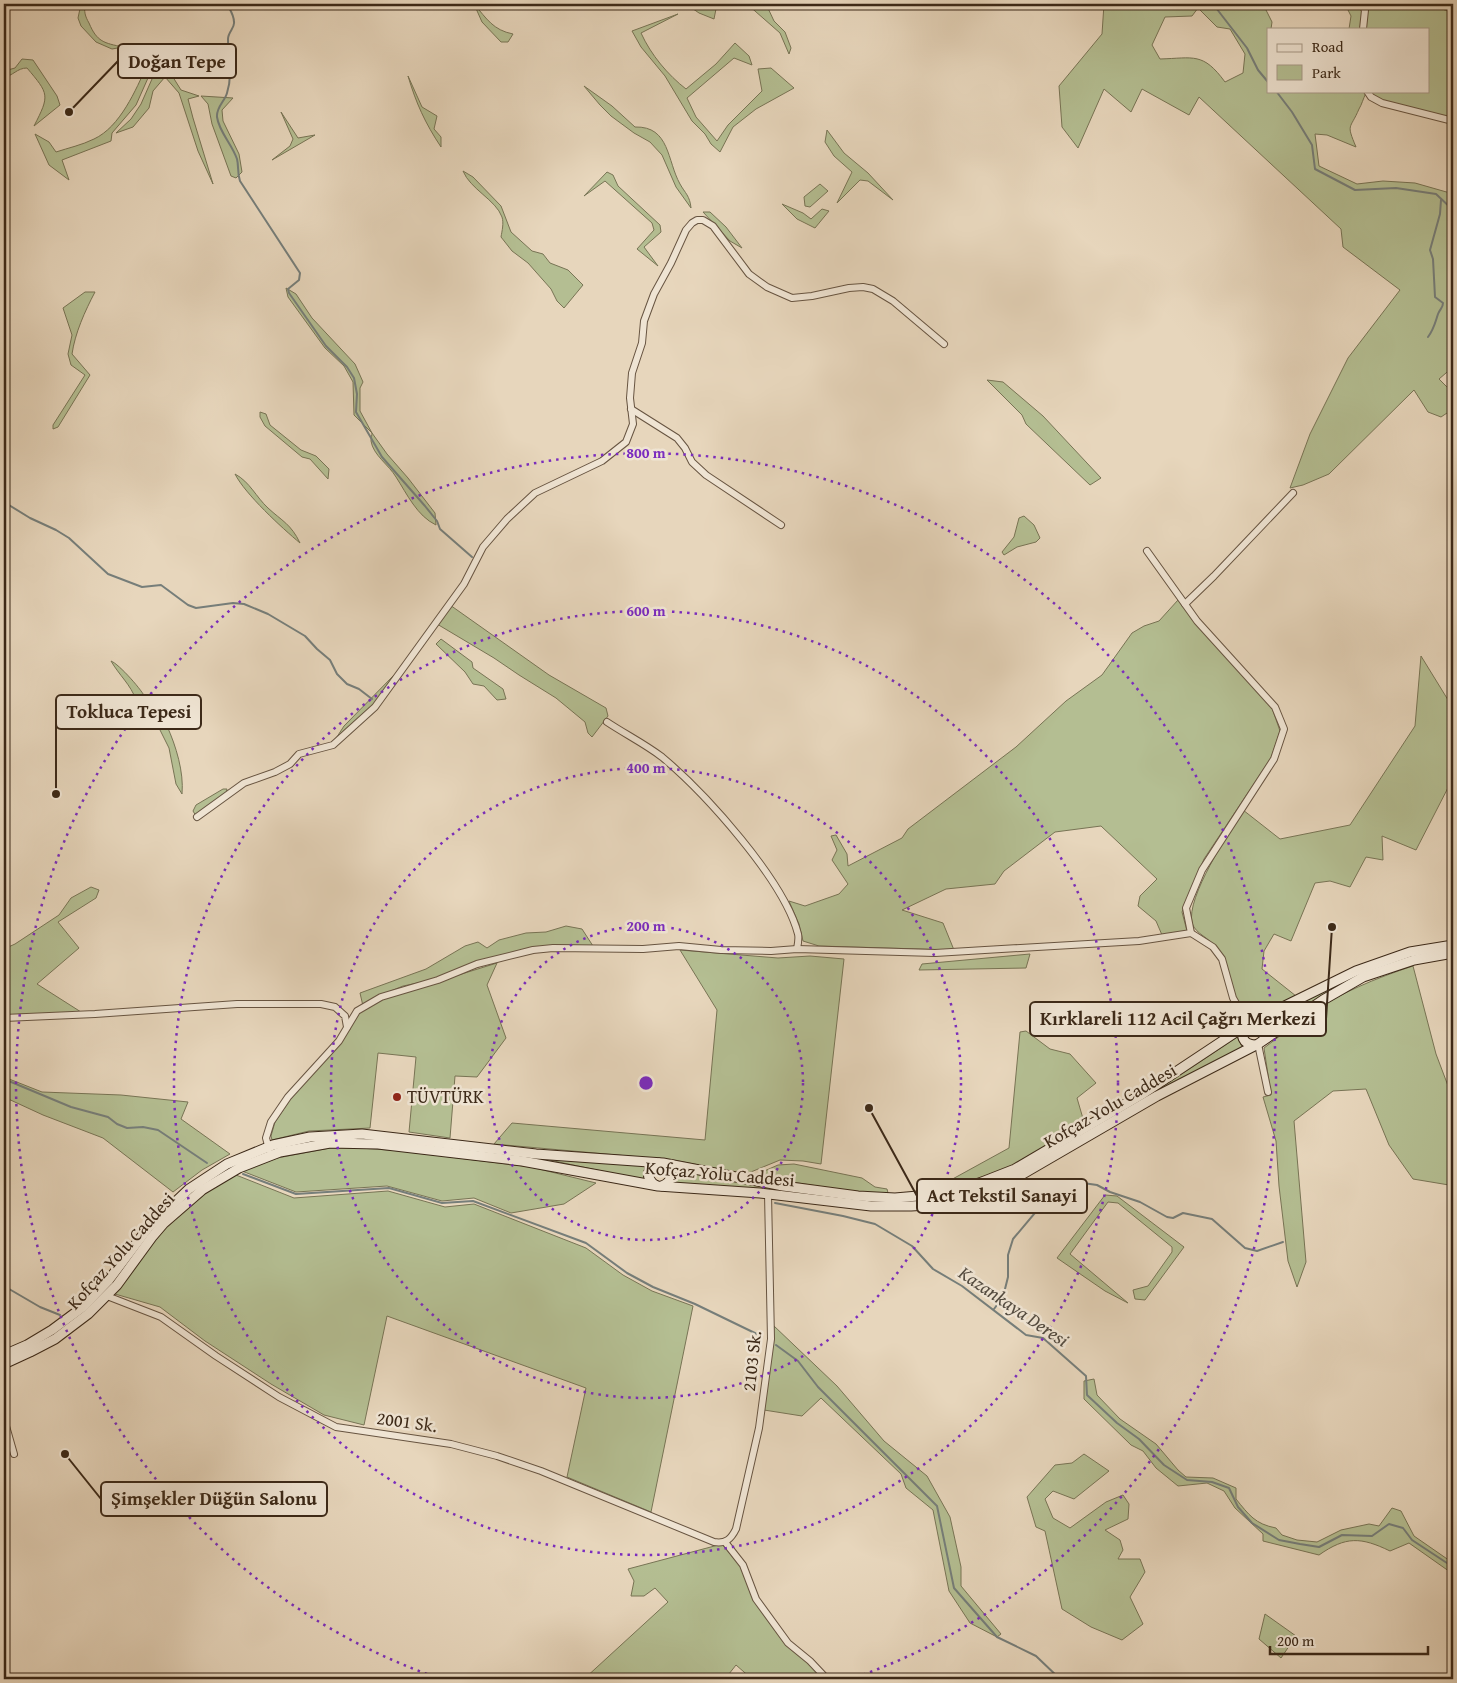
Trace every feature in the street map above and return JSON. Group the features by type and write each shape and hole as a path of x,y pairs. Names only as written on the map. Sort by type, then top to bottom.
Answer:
{"main road":[{"name":"Kofçaz Yolu Caddesi","path":"4,1355 52,1330 89,1302 108,1281 148,1228 189,1189 227,1164 310,1137 362,1134 536,1154 663,1164 800,1189 877,1198 913,1197 955,1191 986,1181 1022,1165 1144,1093 1249,1023 1372,965 1423,949 1453,945"},
{"name":"Kofçaz Yolu Caddesi","path":"4,1364 55,1339 76,1324 107,1296 152,1237 175,1212 228,1173 270,1151 343,1143 378,1144 522,1160 658,1185 768,1194 863,1205 896,1207 928,1204 982,1192 1021,1175 1157,1096 1259,1043 1322,1000 1363,978 1414,960 1453,953"},
{"path":"1249,1023 1258,1023 1264,1028 1265,1035 1259,1043 1247,1043 1243,1037 1243,1030 1249,1023"},
{"path":"663,1164 669,1168 671,1176 668,1182 658,1185 649,1180 648,1173 652,1166 663,1164"}],"street":[{"path":"1361,4 1365,10 1363,28"},
{"path":"1368,92 1371,97 1382,103 1453,121"},
{"path":"197,817 244,783 275,772 290,764 299,754 333,745 375,707 464,584 483,546 507,519 536,493 602,461 626,442 633,424 630,398 632,373 642,343 644,321 654,294 686,230 692,223 697,220 703,220 713,226 749,274 767,287 792,298 849,288 863,287 873,289 893,301 944,344"},
{"path":"631,409 677,438 692,462 706,476 782,524"},
{"path":"1185,604 1293,493"},
{"path":"1147,551 1197,621 1275,707 1284,729 1274,759 1202,870 1186,908 1191,933"},
{"path":"607,722 661,757 694,787 733,830 774,882 786,903 798,935 797,949"},
{"path":"270,1151 266,1138 271,1122 288,1097 339,1041 357,1011 381,997 438,980 477,964 532,950 553,948 643,949 679,946 721,950 771,951 797,949 936,953 1140,941 1191,933 1213,947 1222,959 1233,998 1249,1023"},
{"path":"4,1018 96,1014 237,1004 321,1004 335,1006 345,1016 347,1027"},
{"path":"1259,1043 1268,1092"},
{"name":"2103 Sk.","path":"723,1542 732,1536 736,1528 759,1428 771,1339 768,1194"},
{"name":"2001 Sk.","path":"107,1296 161,1316 216,1356 279,1397 336,1427 451,1444 497,1456 541,1471 714,1542 723,1542"},
{"path":"4,1419 14,1454"},
{"path":"723,1542 743,1565 756,1599 788,1643 810,1661 827,1679"}],"green space":[{"path":"81,4 85,4 87,18 98,38 106,43 123,47 112,49 96,42 81,26 78,18"},
{"path":"474,4 495,27 513,34 508,42 501,42 482,22"},
{"path":"686,4 717,4 714,19 699,13"},
{"path":"747,4 766,4 774,21 785,32 791,48 789,54 780,33"},
{"path":"1104,4 1263,4 1272,22 1271,28 1267,28 1267,92 1366,93 1350,127 1356,147 1327,135 1315,134 1319,166 1357,184 1383,181 1415,183 1450,193 1453,192 1453,367 1439,379 1453,393 1453,409 1441,417 1428,412 1414,390 1329,474 1303,485 1290,488 1310,434 1348,358 1400,290 1343,247 1341,229 1199,97 1189,115 1142,89 1131,112 1104,89 1078,148 1062,127 1059,86 1102,34","holes":["1198,8 1217,27 1230,29 1245,54 1243,73 1225,82 1204,61 1190,58 1160,59 1152,45 1165,17 1192,16"]},
{"path":"1345,4 1359,4 1363,11 1361,28 1349,28 1351,16"},
{"path":"1363,4 1430,4 1453,13 1453,119 1382,101 1371,92 1430,92 1430,28 1365,28"},
{"path":"678,14 641,33 660,64 686,89 716,64 735,43 749,56 752,65 734,58 687,98 696,117 717,141 728,125 762,91 758,69 771,68 794,88 756,109 733,127 720,152 692,121 665,76 641,47 632,31"},
{"path":"22,59 33,60 57,96 60,105 34,126 45,101 45,95 40,84 27,68 20,69 4,77 4,71 15,68"},
{"path":"147,65 152,69 136,105 112,133 111,141 62,160 69,180 49,165 35,134 49,142 56,152 94,139 112,126 119,117 138,85"},
{"path":"166,66 181,90 199,96 188,99 213,184 198,151 179,93 165,77 153,91 149,108 133,127 116,133 131,119 141,104 152,79"},
{"path":"408,76 422,107 437,116 434,129 441,137 441,147 422,113"},
{"path":"584,86 612,106 635,127 646,128 655,132 666,147 691,208 676,187 662,155 650,142 611,116"},
{"path":"201,96 233,98 222,110 223,121 239,154 242,172 236,178 231,176 212,124 208,104"},
{"path":"281,112 298,138 315,135 272,160 290,146 293,139"},
{"path":"827,130 844,153 868,173 893,200 868,181 860,180 837,203 852,172 834,156 825,142"},
{"path":"463,171 473,177 501,206 511,232 532,251 543,254 550,263 568,270 583,285 564,308 557,301 551,289 528,263 512,251 501,237 503,222 499,211 471,183"},
{"path":"607,172 613,175 618,186 660,225 661,232 644,247 658,266 637,249 654,230 652,223 605,181 584,196"},
{"path":"820,184 828,191 810,207 805,206 804,197"},
{"path":"782,204 803,213 811,219 822,209 829,211 815,228 797,219"},
{"path":"703,212 710,212 726,227 742,248 730,241"},
{"path":"286,288 296,294 312,318 355,364 363,382 360,388 360,411 372,433 354,415 353,382 344,366 325,348 288,297"},
{"path":"85,292 95,292 75,338 72,354 90,375 58,427 53,429 53,425 85,375 71,365 68,354 72,335 63,308"},
{"path":"987,380 1003,382 1043,416 1101,478 1090,485 1026,424 1022,415"},
{"path":"260,412 266,414 270,425 301,450 316,456 329,469 328,479 310,459 302,457 265,426 260,417"},
{"path":"372,433 435,513 436,525 418,510 393,473 375,451 371,441"},
{"path":"235,474 245,481 264,504 290,527 300,543 255,501"},
{"path":"1024,516 1034,525 1040,538 1036,542 1017,547 1004,555 1002,552 1014,537 1019,518"},
{"path":"1178,600 1210,640 1272,708 1280,731 1271,758 1204,859 1182,912 1187,931 1162,935 1156,921 1138,906 1140,896 1157,879 1101,826 1055,832 1004,871 995,884 946,889 902,910 943,923 954,950 819,946 803,941 799,924 789,901 805,906 839,894 848,884 832,860 837,850 831,836 836,835 847,854 848,866 902,838 908,829 1016,747 1066,701 1102,675 1132,633 1144,626 1159,621"},
{"path":"450,605 549,675 606,708 608,716 592,737 588,733 585,722 556,698 437,624"},
{"path":"441,639 472,662 473,668 503,689 506,699 497,700 484,686 473,684 465,672 436,644"},
{"path":"1421,656 1453,708 1453,778 1416,850 1382,836 1383,860 1366,857 1350,887 1330,881 1315,883 1291,941 1274,934 1264,951 1262,969 1296,996 1252,1018 1235,997 1213,944 1192,923 1195,898 1202,882 1219,849 1243,810 1280,839 1350,825 1415,726"},
{"path":"111,661 125,672 140,690 146,700 147,707 136,700"},
{"path":"394,675 372,707 333,743 344,726"},
{"path":"162,725 167,726 181,768 182,794 176,784 169,748 160,730"},
{"path":"223,789 227,789 226,793 196,816 193,811 196,805"},
{"path":"91,887 99,890 96,898 58,922 79,948 37,984 81,1012 4,1015 4,949 15,944 59,915 71,898"},
{"path":"566,926 582,929 593,946 553,945 437,979 403,986 381,995 363,1006 360,993 426,969 465,946 478,942 487,948 499,940 526,933 546,932"},
{"path":"680,950 778,958 810,956 844,959 821,1164 780,1160 746,1174 673,1160 494,1144 512,1123 705,1140 717,1010"},
{"path":"1030,954 1026,968 919,970 922,964"},
{"path":"497,963 487,985 506,1038 477,1077 455,1076 450,1138 409,1132 416,1057 378,1053 370,1128 309,1131 272,1140 271,1136 275,1122 358,1012 381,999"},
{"path":"1413,966 1436,1054 1453,1099 1453,1179 1449,1185 1413,1179 1389,1145 1366,1089 1333,1091 1294,1121 1306,1262 1297,1287 1288,1261 1276,1141 1263,1097 1271,1095 1264,1048 1307,1015 1332,1000 1372,981"},
{"path":"1339,984 1271,1031 1264,1020"},
{"path":"1026,1031 1050,1049 1070,1054 1096,1083 1077,1098 1084,1122 1031,1156 997,1172 938,1187 1009,1148 1020,1032"},
{"path":"1237,1037 1243,1048 1150,1095"},
{"path":"4,1077 42,1092 121,1095 188,1102 181,1119 230,1154 202,1170 173,1192 103,1138 43,1115 4,1097"},
{"path":"330,1148 402,1151 531,1167 596,1183 564,1204 511,1213 474,1198 442,1201 387,1186 296,1192 242,1171 277,1158"},
{"path":"540,1158 645,1165 644,1180"},
{"path":"794,1164 862,1178 875,1187 887,1189 888,1193 856,1192 753,1176 778,1165"},
{"path":"677,1169 786,1191 676,1184"},
{"path":"236,1175 294,1198 388,1191 445,1207 474,1204 586,1248 623,1275 652,1291 693,1306 651,1512 567,1477 586,1388 387,1316 364,1425 324,1415 271,1384 205,1341 160,1307 115,1294 156,1239 180,1213 206,1192"},
{"path":"1105,1195 1117,1196 1184,1247 1145,1300 1135,1299 1133,1290 1148,1286 1172,1252 1172,1247 1118,1203 1108,1202 1070,1254 1128,1303 1105,1291 1057,1258"},
{"path":"774,1326 837,1386 884,1441 927,1476 950,1517 961,1567 961,1586 1001,1634 997,1637 970,1623 949,1591 933,1510 906,1488 901,1474 821,1398 802,1416 764,1410"},
{"path":"1094,1379 1097,1395 1120,1419 1156,1444 1186,1477 1213,1478 1236,1488 1236,1499 1249,1514 1263,1524 1276,1528 1282,1535 1297,1540 1317,1542 1341,1530 1369,1524 1379,1526 1392,1508 1401,1511 1414,1536 1453,1563 1453,1574 1409,1543 1390,1551 1362,1541 1346,1542 1337,1544 1319,1555 1263,1541 1263,1534 1235,1508 1224,1491 1207,1483 1178,1486 1156,1468 1143,1451 1131,1445 1084,1399 1084,1381"},
{"path":"1084,1454 1109,1471 1074,1499 1053,1491 1045,1499 1053,1518 1070,1528 1106,1502 1123,1495 1129,1504 1128,1519 1105,1530 1120,1540 1123,1550 1118,1559 1140,1559 1145,1572 1130,1597 1143,1624 1122,1640 1091,1627 1062,1609 1045,1531 1036,1527 1027,1497 1055,1465 1072,1463"},
{"path":"722,1544 741,1567 754,1601 824,1679 752,1679 736,1665 725,1679 584,1679 668,1602 655,1588 644,1596 631,1596 634,1581 628,1569"},
{"path":"1265,1614 1296,1636 1281,1658 1259,1639"}],"waterway":[{"path":"227,4 233,15 234,22 228,39 230,80 226,96 217,113 218,122 237,159 240,181 300,273 299,280 288,289 289,293 326,346 347,367 354,378 357,394 356,412 382,457 425,506 437,521 440,529 472,557"},
{"path":"691,4 696,8"},
{"path":"1213,4 1247,48 1258,70 1267,81"},
{"path":"1277,92 1292,112 1312,145 1315,169 1355,190 1396,188 1436,194 1453,210"},
{"path":"1428,337 1443,305 1435,297 1433,259 1430,250 1440,214 1441,200"},
{"path":"4,502 69,538 108,574 142,587 161,585 188,605 196,608 233,603 244,604 268,614 305,636 330,660 337,674 347,684 359,689 372,699"},
{"path":"4,1079 71,1107 108,1117 117,1124 127,1128 143,1127 158,1130 207,1163"},
{"path":"243,1174 296,1194 389,1188 442,1203 473,1201 586,1243 627,1273 653,1287 695,1304 761,1336"},
{"path":"994,1309 1003,1297 1008,1277 1008,1255 1013,1239 1050,1195 1067,1186 1083,1183 1097,1185 1110,1192 1140,1202 1167,1217 1173,1218 1183,1213 1212,1219 1245,1248 1257,1251 1283,1242"},
{"name":"Kazankaya Deresi","path":"775,1203 875,1224 912,1246 933,1269 962,1286 1026,1335 1043,1338 1086,1376 1087,1395 1117,1423 1139,1439 1164,1465 1187,1480 1212,1482 1229,1488 1238,1507 1252,1523 1279,1540 1319,1547 1342,1535 1372,1536 1389,1524 1403,1528 1412,1540 1453,1567"},
{"path":"4,1286 40,1307 60,1315"},
{"path":"776,1345 798,1361 818,1387 937,1506 954,1588 997,1637 1036,1656 1060,1679"}],"place":[{"name":"Doğan Tepe","path":"69,112"},
{"name":"Tokluca Tepesi","path":"56,794"},
{"name":"Kırklareli 112 Acil Çağrı Merkezi","path":"1332,927"},
{"name":"TÜVTÜRK","path":"397,1097"},
{"name":"Act Tekstil Sanayi","path":"869,1108"},
{"name":"Şimşekler Düğün Salonu","path":"65,1454"}]}
